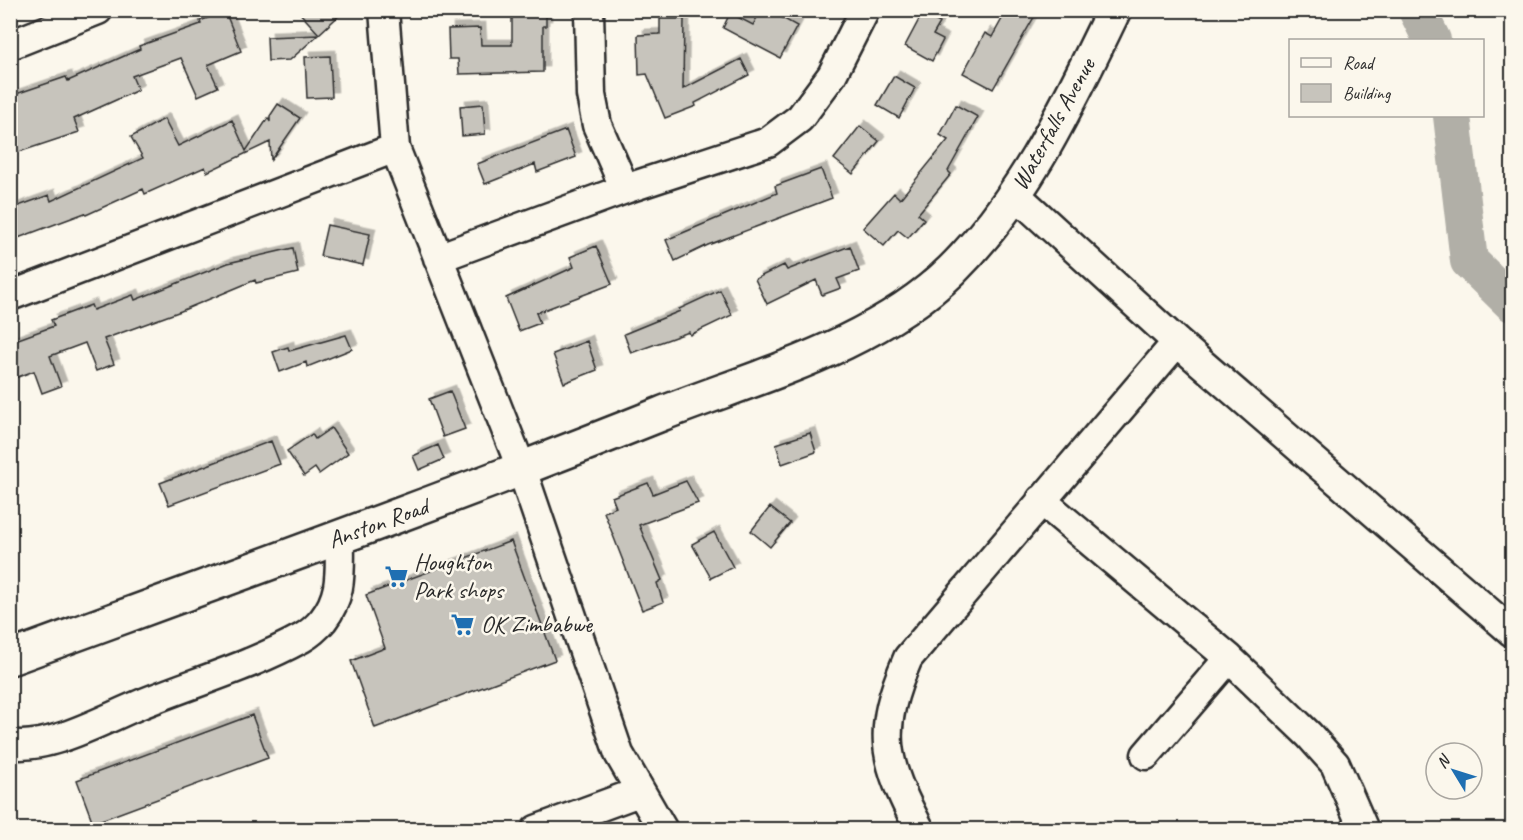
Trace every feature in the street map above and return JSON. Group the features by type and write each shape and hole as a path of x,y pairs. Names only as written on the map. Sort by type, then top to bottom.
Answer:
{"main road":[{"name":"Waterfalls Avenue","path":"743,384 854,337 891,318 953,269 1015,194 1050,136 1114,10"},
{"name":"Anston Road","path":"10,658 522,470 743,384"}],"street":[{"path":"10,45 98,10"},
{"path":"384,10 395,148 522,470 619,754 663,830"},
{"path":"589,10 591,95 597,125 625,189"},
{"path":"438,258 625,189 768,142 800,118 832,75 853,15"},
{"path":"10,296 395,148"},
{"path":"1015,194 1177,342 1512,632"},
{"path":"920,830 905,802 889,758 887,721 896,688 908,658 1177,342"},
{"path":"1041,500 1229,658 1310,735 1335,764 1364,830"},
{"path":"10,744 41,742 84,728 243,667 305,637 323,620 339,593 340,537"},
{"path":"1146,755 1229,658"},
{"path":"536,830 639,792"}],"building":[{"path":"297,10 345,10 319,34"},
{"path":"512,10 546,10 546,26 543,26 543,72 459,74 458,59 449,59 448,29 480,28 481,45 512,45"},
{"path":"761,10 768,10 797,26 780,58 723,28 730,13 753,25"},
{"path":"1007,10 1038,10 993,89 963,73 985,33 992,37"},
{"path":"225,11 241,51 208,65 218,87 198,96 181,58 132,76 138,90 74,119 79,132 10,155 10,96 66,77 68,81 140,49 139,46 201,24 200,21"},
{"path":"922,14 940,23 933,35 943,40 932,61 905,46"},
{"path":"660,19 684,19 683,89 741,59 749,75 695,103 696,106 665,118 647,74 639,75 638,35 660,34"},
{"path":"318,35 290,60 268,61 267,37"},
{"path":"330,56 332,97 307,98 305,57"},
{"path":"894,76 915,88 899,118 877,105"},
{"path":"278,104 300,118 271,160 270,142 207,172 205,167 145,194 143,189 86,215 85,213 18,238 10,209 49,195 51,201 143,158 131,137 164,119 178,146 232,120 246,151 268,118 270,122 270,116"},
{"path":"483,104 485,134 462,136 460,106"},
{"path":"956,105 978,117 948,171 951,174 918,214 924,219 908,238 898,230 884,246 863,228 894,193 900,199 948,140 940,135"},
{"path":"860,126 879,141 853,174 834,159"},
{"path":"566,130 576,157 537,172 535,164 485,184 477,164"},
{"path":"821,169 832,198 708,245 675,261 666,240 777,193 775,186"},
{"path":"327,225 370,234 363,265 320,256"},
{"path":"596,246 612,284 536,313 540,323 519,331 506,298 574,267 570,257"},
{"path":"850,246 859,271 837,279 841,288 822,295 816,280 767,304 755,279 784,265 787,270"},
{"path":"293,248 298,273 256,283 255,280 181,311 104,339 114,364 96,371 85,343 50,356 61,386 42,393 34,371 10,380 10,342 54,326 51,320 91,305 93,310 133,295 135,300 228,263"},
{"path":"720,290 732,315 690,335 689,332 631,353 624,334 680,311 679,309"},
{"path":"346,335 352,349 307,367 306,362 280,372 273,352 288,347 289,351"},
{"path":"587,341 597,370 564,383 553,354"},
{"path":"450,391 465,429 443,437 429,399"},
{"path":"331,428 348,453 319,474 315,468 304,476 287,451 312,434 315,439"},
{"path":"810,433 816,452 782,464 776,444"},
{"path":"271,441 280,464 169,505 160,483"},
{"path":"438,445 444,459 419,470 413,456"},
{"path":"686,481 698,503 639,525 662,580 657,583 663,602 642,610 604,512 616,507 612,497 648,483 653,494"},
{"path":"770,507 790,523 770,547 751,531"},
{"path":"714,532 733,567 711,578 692,544"},
{"path":"511,541 555,660 375,728 351,661 385,648 366,595"},
{"path":"252,715 268,758 93,823 77,780"}],"waterway":[{"path":"1417,10 1432,39"},
{"path":"1452,117 1469,261 1512,303"}],"place":[{"name":"Houghton Park shops","path":"396,576"},
{"name":"OK Zimbabwe","path":"463,624"}]}
